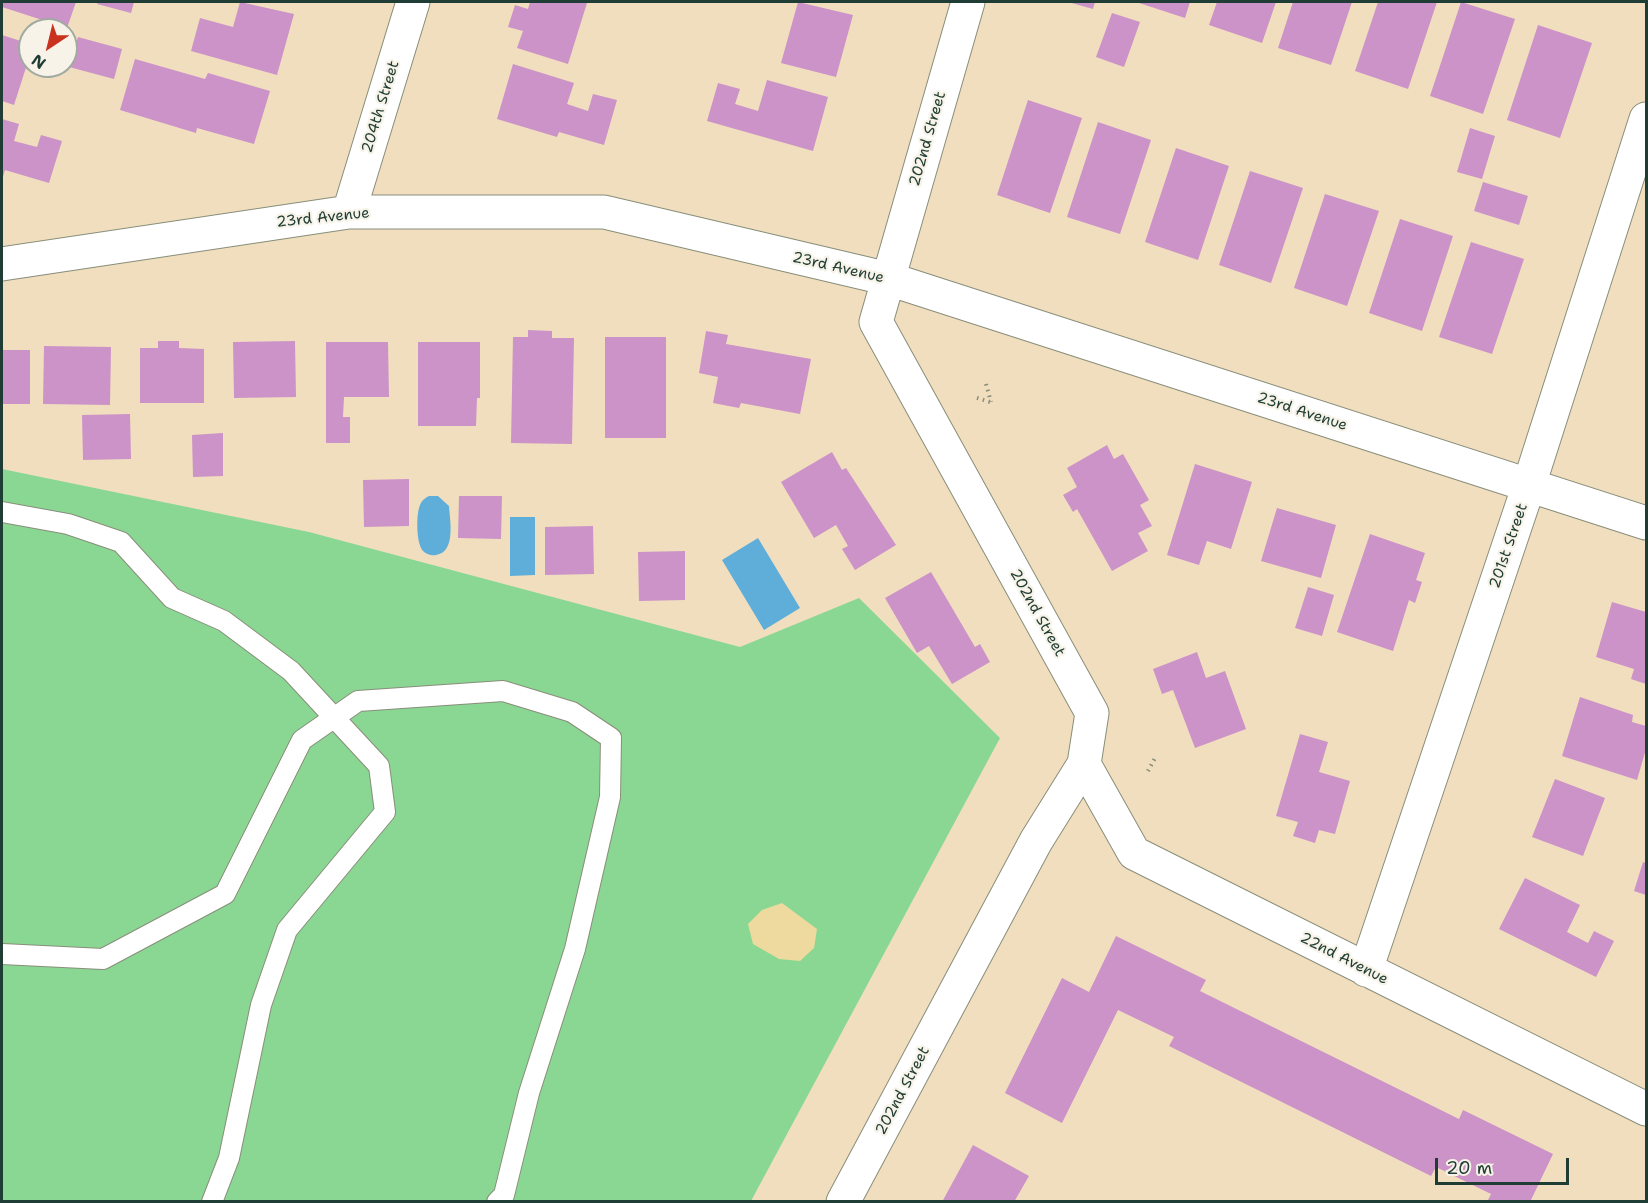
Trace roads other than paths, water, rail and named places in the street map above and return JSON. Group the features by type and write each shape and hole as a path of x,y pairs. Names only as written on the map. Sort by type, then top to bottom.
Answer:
{"street":[{"name":"204th Street","path":"349,212 413,2"},
{"name":"202nd Street","path":"843,1202 1036,841 1084,764 1092,713 876,322 968,2"},
{"name":"201st Street","path":"1366,970 1529,485 1647,119"},
{"name":"23rd Avenue","path":"2,264 349,212 604,212 888,279 1647,523"},
{"name":"22nd Avenue","path":"1084,764 1134,853 1647,1109"}],"lane":[{"path":"2,512 68,524 121,542 172,598 224,621 291,671 379,766 385,812 286,930 261,1005 229,1158 212,1202"},
{"path":"2,954 103,959 225,894 302,740 358,701 503,691 572,712 611,738 610,797 575,949 528,1093 504,1195 497,1202"}],"water":[{"path":"429,496 438,496 449,506 449,542 442,553 434,555 423,551 418,535 417,521 420,505"},
{"path":"510,517 535,517 535,575 510,576"},
{"path":"758,538 800,608 764,630 722,560"}]}
